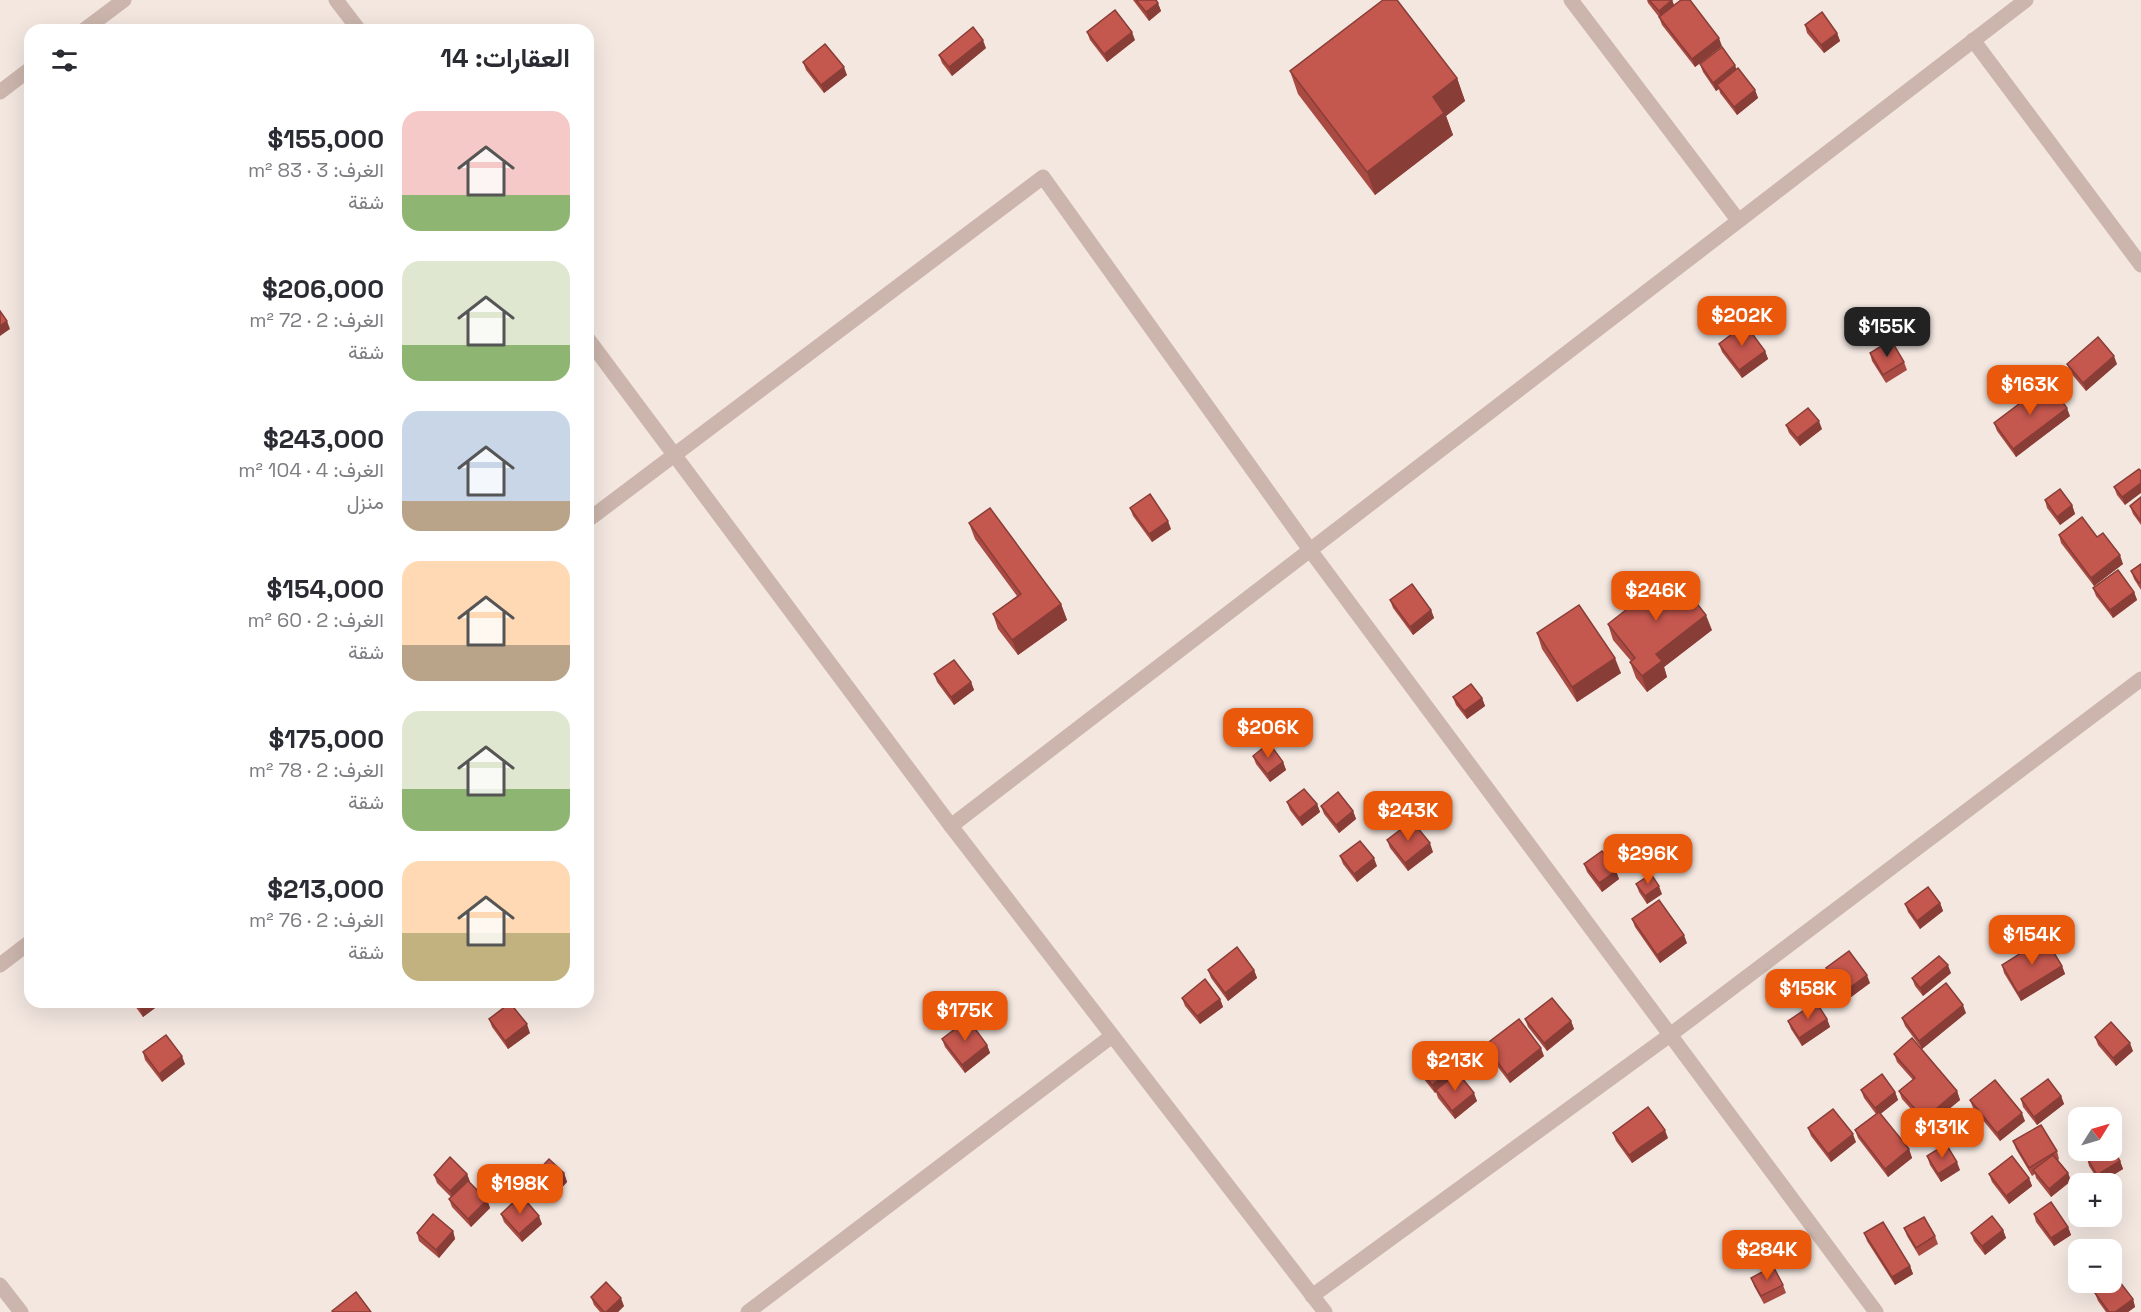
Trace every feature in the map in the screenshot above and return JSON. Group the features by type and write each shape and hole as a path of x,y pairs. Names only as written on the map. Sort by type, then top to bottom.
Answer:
{"street":[{"path":"92,24 124,0"},
{"path":"336,0 354,24"},
{"path":"1571,0 1738,220"},
{"path":"951,826 2026,0"},
{"path":"1972,40 2141,265"},
{"path":"0,92 24,74"},
{"path":"594,515 1043,177 1310,550 1876,1312"},
{"path":"594,347 951,826 1325,1312"},
{"path":"1312,1296 1670,1035 2141,679"},
{"path":"0,965 24,947"},
{"path":"748,1312 1112,1036"},
{"path":"0,1285 21,1312"}],"building":[{"path":"1136,0 1156,0 1158,3 1146,12"},
{"path":"1383,0 1397,0 1457,78 1433,97 1444,113 1367,172 1290,71"},
{"path":"1649,0 1672,0 1659,11"},
{"path":"1681,0 1690,0 1719,38 1692,59 1659,17"},
{"path":"1115,10 1132,32 1104,54 1087,32"},
{"path":"1822,12 1837,33 1821,45 1805,25"},
{"path":"973,27 983,40 949,67 939,55"},
{"path":"825,44 844,67 821,85 803,62"},
{"path":"1722,47 1735,65 1713,83 1700,64"},
{"path":"1738,68 1755,90 1734,107 1717,85"},
{"path":"0,311 7,321 0,326"},
{"path":"1745,324 1765,351 1739,370 1719,344"},
{"path":"2098,337 2114,356 2083,383 2067,364"},
{"path":"1891,340 1904,362 1883,375 1870,353"},
{"path":"2048,382 2067,408 2013,449 1994,423"},
{"path":"1808,408 1819,421 1797,438 1786,425"},
{"path":"2139,469 2141,483 2122,497 2114,487"},
{"path":"2060,489 2072,505 2057,517 2045,500"},
{"path":"1150,494 1168,521 1149,534 1130,508"},
{"path":"2141,497 2141,521 2130,506"},
{"path":"990,508 1061,604 1012,640 993,614 1021,594 969,523"},
{"path":"2082,517 2097,537 2103,533 2120,555 2091,578 2059,535"},
{"path":"2141,564 2141,582 2139,583 2131,571"},
{"path":"2118,570 2134,592 2110,610 2093,588"},
{"path":"1673,573 1706,615 1656,654 1662,661 1642,676 1630,662 1635,658 1608,624"},
{"path":"1412,584 1431,610 1410,627 1390,600"},
{"path":"1579,605 1615,658 1572,687 1537,633"},
{"path":"954,660 971,682 951,697 934,674"},
{"path":"1471,684 1482,698 1464,711 1453,697"},
{"path":"1269,743 1283,762 1267,774 1253,756"},
{"path":"1304,789 1317,804 1299,818 1287,802"},
{"path":"1338,792 1353,811 1336,825 1321,806"},
{"path":"1412,821 1430,843 1405,863 1387,840"},
{"path":"1360,841 1374,858 1354,874 1340,856"},
{"path":"1602,851 1616,871 1599,883 1584,864"},
{"path":"1651,874 1659,886 1645,896 1636,884"},
{"path":"1928,887 1940,903 1917,921 1905,904"},
{"path":"1659,900 1684,935 1657,955 1632,919"},
{"path":"2045,938 2062,966 2018,993 2002,965"},
{"path":"1237,947 1254,970 1225,993 1208,970"},
{"path":"1849,951 1867,975 1844,992 1826,968"},
{"path":"1939,956 1948,965 1920,988 1912,978"},
{"path":"1205,979 1220,999 1197,1016 1182,998"},
{"path":"1946,983 1963,1005 1919,1041 1902,1018"},
{"path":"1552,998 1571,1021 1544,1043 1525,1019"},
{"path":"1816,1002 1827,1019 1799,1038 1788,1021"},
{"path":"503,1008 514,1008 527,1024 505,1041 489,1019"},
{"path":"968,1019 987,1045 962,1065 942,1039"},
{"path":"1519,1019 1541,1048 1507,1075 1485,1045"},
{"path":"2111,1022 2130,1043 2113,1058 2095,1037"},
{"path":"166,1035 182,1056 159,1074 143,1052"},
{"path":"1912,1038 1957,1091 1924,1119 1899,1091 1915,1078 1894,1054"},
{"path":"1440,1046 1457,1066 1432,1085 1416,1065"},
{"path":"1458,1073 1474,1093 1452,1111 1436,1090"},
{"path":"1882,1074 1895,1092 1875,1108 1861,1090"},
{"path":"2048,1079 2061,1096 2034,1117 2021,1099"},
{"path":"1995,1080 2022,1113 1997,1133 1970,1100"},
{"path":"1648,1107 1665,1130 1629,1155 1613,1133"},
{"path":"1833,1109 1853,1134 1828,1154 1808,1128"},
{"path":"1879,1112 1909,1149 1885,1169 1855,1130"},
{"path":"2041,1125 2057,1151 2029,1168 2013,1141"},
{"path":"1946,1144 1957,1162 1938,1174 1927,1156"},
{"path":"2053,1155 2068,1173 2049,1189 2033,1170"},
{"path":"2012,1156 2029,1178 2006,1196 1989,1174"},
{"path":"450,1157 467,1174 450,1191 434,1175"},
{"path":"549,1159 564,1173 548,1191 533,1176"},
{"path":"2089,1161 2120,1161 2100,1173 2096,1173"},
{"path":"468,1181 487,1200 468,1219 449,1199"},
{"path":"521,1195 539,1216 519,1234 501,1214"},
{"path":"2051,1202 2068,1227 2051,1238 2034,1214"},
{"path":"433,1214 453,1231 436,1250 417,1233"},
{"path":"1992,1216 2003,1230 1982,1246 1971,1233"},
{"path":"1924,1217 1935,1236 1916,1248 1904,1228"},
{"path":"1883,1222 1910,1266 1892,1277 1864,1233"},
{"path":"1773,1266 1783,1285 1761,1296 1751,1278"},
{"path":"606,1282 621,1298 604,1312 591,1297"},
{"path":"2122,1285 2133,1299 2115,1312 2109,1312 2095,1293 2122,1293"},
{"path":"356,1292 371,1312 332,1311"}]}
